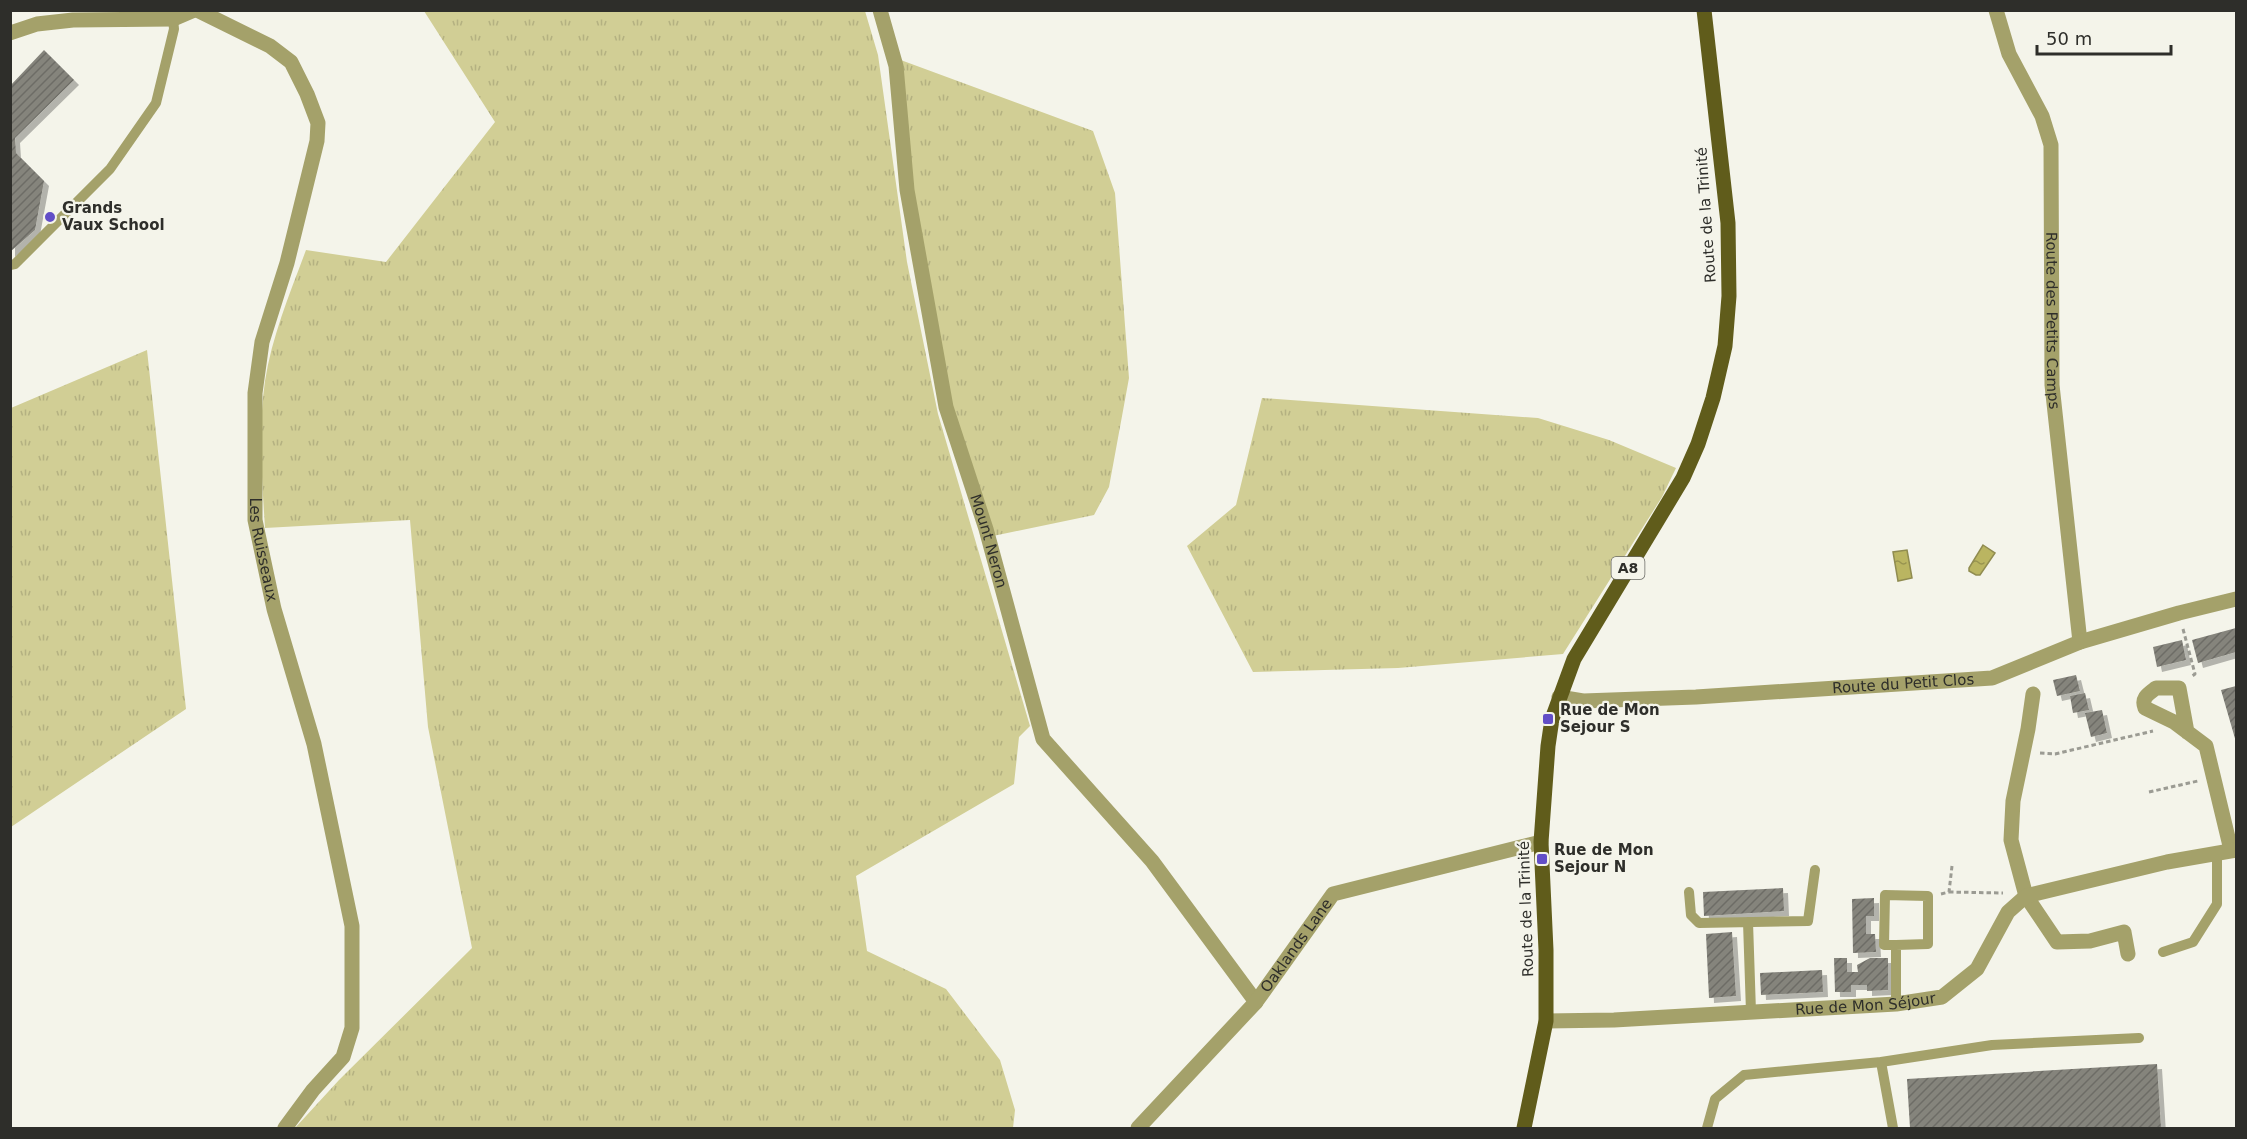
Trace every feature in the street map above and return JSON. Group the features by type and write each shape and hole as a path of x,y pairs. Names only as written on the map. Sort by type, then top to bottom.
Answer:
{"main road":[{"name":"Route de la Trinité","path":"1528,1127 1546,1021 1546,950 1541,842 1552,719 1574,659 1683,478 1713,398 1725,346 1729,296 1728,223 1704,10"}],"street":[{"path":"10,33 36,24 73,20 173,19 195,10"},
{"name":"Les Ruisseaux","path":"195,10 270,46 291,62 318,123 317,141 287,263 262,342 255,393 255,520 274,609 314,744 352,926 352,1028 343,1057 285,1128"},
{"name":"Mount Neron","path":"880,10 896,66 907,190 946,406 986,529 1042,739 1152,861 1256,1002"},
{"name":"Route des Petits Camps","path":"1996,10 2009,54 2043,116 2051,145 2052,386 2080,642"},
{"name":"Route du Petit Clos","path":"1559,697 1583,701 1696,697 1992,678 2080,642 2236,599"},
{"path":"2026,896 2228,851 2215,778 2206,746 2187,732 2174,722 2145,708 2143,704 2145,697 2156,688 2179,688 2187,732"},
{"path":"2033,694 2013,801 2011,840 2026,896 2057,942 2090,941 2124,932 2128,954"},
{"name":"Oaklands Lane","path":"1138,1128 1256,1002 1333,894 1541,842"},
{"name":"Rue de Mon Séjour","path":"1546,1021 1614,1020 1896,1004 1942,997 1977,969 2008,912 2026,896"}],"lane":[{"path":"10,266 15,264 110,169 156,103 174,29 173,19"},
{"path":"2163,952 2193,942 2217,904 2228,851"},
{"path":"1689,892 1691,915 1699,923 1808,921 1815,870"},
{"path":"1885,895 1928,896 1928,944 1896,945 1884,945 1885,895"},
{"path":"1748,922 1751,1012"},
{"path":"1896,945 1896,1004"},
{"path":"1707,1128 1715,1099 1744,1075 1881,1062 1992,1045 2139,1038"},
{"path":"1881,1062 1893,1128"}],"path":[{"path":"2179,613 2195,674 2179,688"},
{"path":"2023,752 2055,754 2158,730 2174,722"},
{"path":"2149,792 2215,778"},
{"path":"1949,892 1952,866"},
{"path":"1928,896 1949,892 2013,893 2026,896"}],"green space":[{"path":"424,11 865,11 878,55 907,262 938,414 1030,726 1019,737 1014,784 856,876 867,951 946,989 1000,1060 1015,1110 1013,1128 295,1128 339,1080 472,948 428,727 410,520 265,528 263,491 261,436 268,364 288,298 306,250 386,262 495,122"},
{"path":"898,59 1093,131 1115,193 1129,378 1109,487 1094,515 993,536 948,405 918,227"},
{"path":"147,350 186,709 11,827 11,408"},
{"path":"1262,398 1538,418 1609,440 1676,468 1662,497 1563,654 1398,668 1253,672 1187,546 1236,505"}],"water":[{"path":"1983,545 1995,553 1980,575 1976,575 1969,571 1969,568"},
{"path":"1907,550 1912,578 1898,581 1893,552"}],"building":[{"path":"44,50 74,80 15,138 16,153 44,181 35,230 10,252 10,86"},
{"path":"2236,628 2236,652 2198,663 2192,640"},
{"path":"2182,640 2186,660 2157,667 2153,647"},
{"path":"2076,675 2080,691 2057,696 2053,680"},
{"path":"2236,686 2236,742 2221,690"},
{"path":"2085,693 2089,710 2073,713 2070,696"},
{"path":"2102,710 2107,733 2091,737 2085,713"},
{"path":"1783,888 1784,911 1704,916 1703,892"},
{"path":"1874,898 1874,916 1866,916 1866,934 1875,934 1876,952 1853,953 1852,899"},
{"path":"1732,932 1736,996 1709,998 1706,934"},
{"path":"1834,958 1847,958 1847,972 1858,972 1857,965 1870,958 1888,958 1888,990 1867,991 1867,985 1851,985 1851,992 1835,992"},
{"path":"1822,970 1823,992 1761,995 1760,973"},
{"path":"2157,1064 2161,1128 1910,1128 1907,1079"}],"place":[{"name":"Grands Vaux School","path":"50,217"},
{"name":"Rue de Mon Sejour S","path":"1548,719"},
{"name":"Rue de Mon Sejour N","path":"1542,859"}]}
